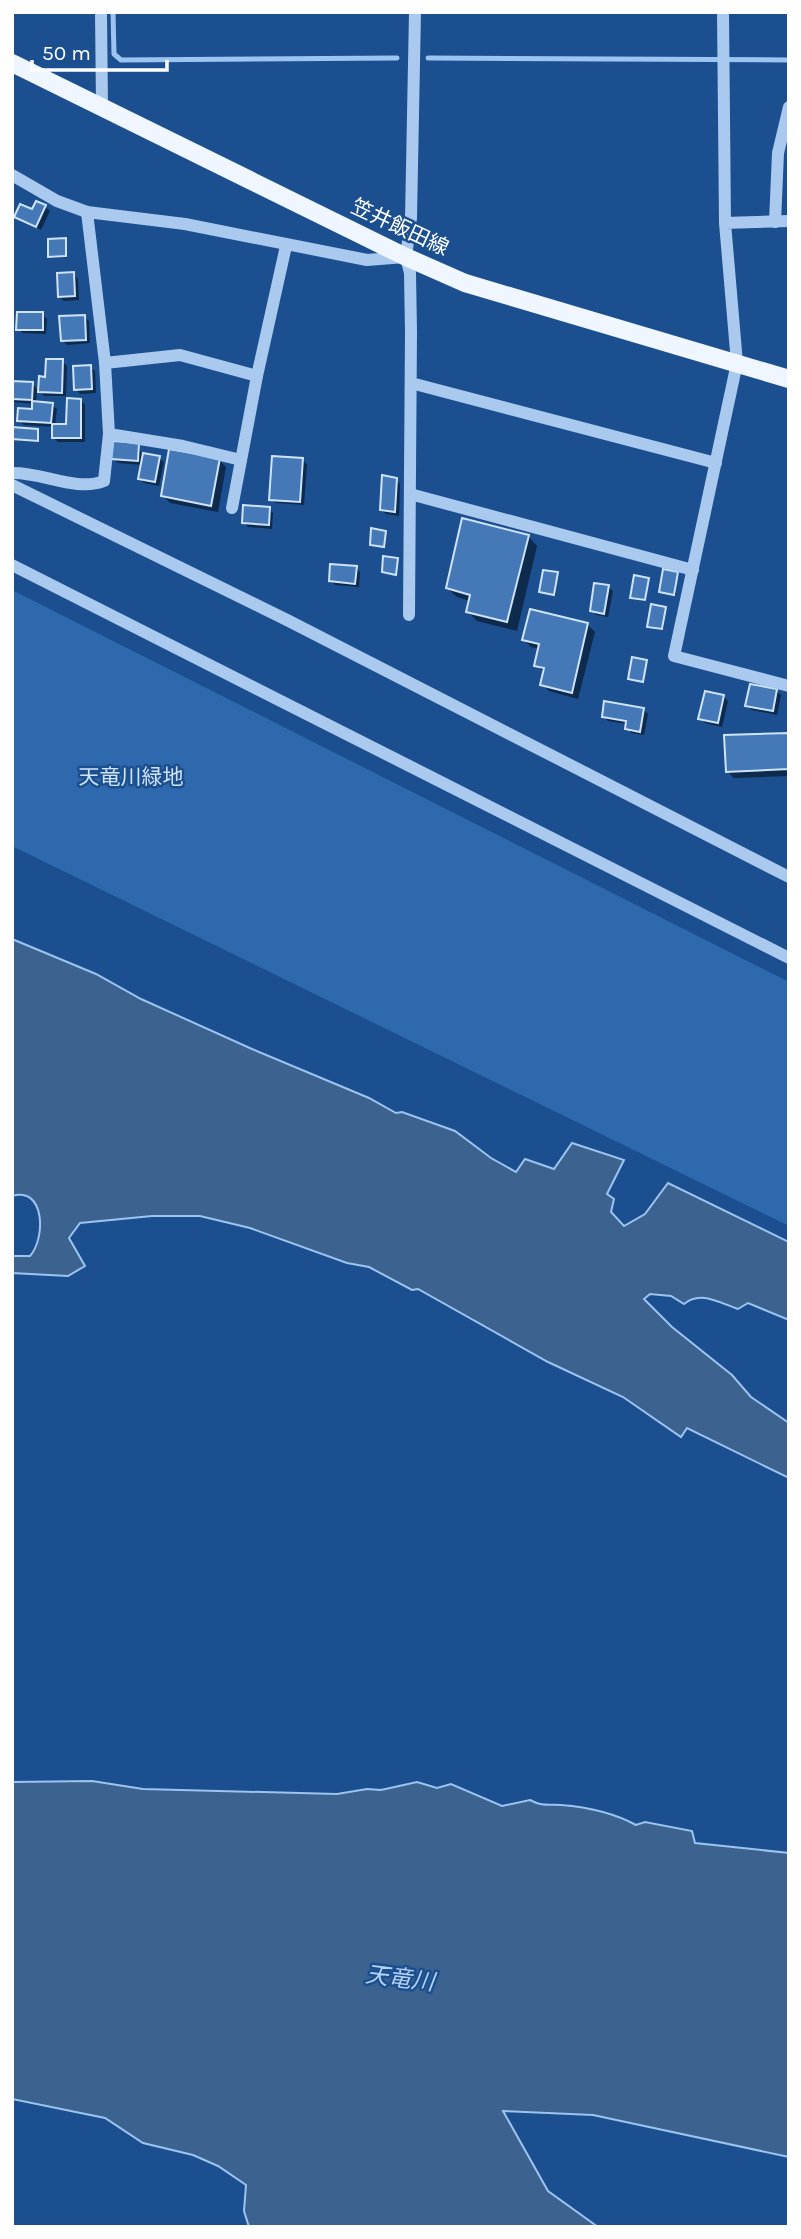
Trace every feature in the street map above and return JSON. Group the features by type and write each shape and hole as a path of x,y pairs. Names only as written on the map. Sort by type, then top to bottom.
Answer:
{"main road":[{"name":"笠井飯田線","path":"12,63 406,257 465,283 789,379"}],"street":[{"path":"101,12 102,107"},
{"path":"409,615 411,383 410,273 406,257 411,218 415,12"},
{"path":"723,12 725,223 737,363 674,656 789,686"},
{"path":"775,222 778,153 789,107"},
{"path":"12,175 57,201 87,212 185,223 286,246 367,260 406,257"},
{"path":"12,473 93,485 104,481 109,434 105,363 87,212"},
{"path":"725,223 789,221"},
{"path":"232,508 257,376 286,246"},
{"path":"105,363 180,355 257,376"},
{"path":"411,383 716,463"},
{"path":"109,434 183,446 241,460"},
{"path":"12,485 287,620 789,877"},
{"path":"410,494 693,570"},
{"path":"12,565 789,958"}],"green space":[{"name":"天竜川緑地","path":"12,590 789,982 789,1226 12,846"}],"water":[{"path":"12,939 96,974 141,999 369,1098 396,1113 402,1112 455,1131 491,1158 516,1172 525,1159 554,1169 572,1143 624,1160 607,1194 614,1199 611,1212 624,1226 645,1214 668,1183 789,1242 789,1320 748,1303 738,1309 703,1298 684,1304 671,1296 650,1294 644,1299 672,1327 732,1375 751,1397 789,1423 789,1478 687,1428 681,1437 623,1397 548,1362 418,1289 412,1290 369,1267 347,1263 250,1228 200,1216 152,1216 80,1223 69,1238 85,1266 68,1276 12,1273 12,1256 30,1256 39,1238 40,1226 36,1206 31,1199 23,1195 12,1196"},
{"name":"天竜川","path":"92,1781 143,1789 337,1794 367,1789 381,1790 417,1782 437,1788 451,1784 502,1806 530,1800 542,1804 580,1807 609,1814 636,1825 645,1822 692,1831 695,1843 789,1853 789,2157 593,2115 503,2111 548,2191 598,2227 249,2227 244,2211 246,2185 218,2166 193,2155 143,2143 105,2118 12,2099 12,1782"}],"building":[{"path":"36,201 46,205 36,227 14,217 20,204 32,209"},
{"path":"66,238 66,256 48,257 48,239"},
{"path":"74,272 75,296 58,297 57,273"},
{"path":"17,312 43,312 43,330 16,330"},
{"path":"85,315 86,340 61,341 59,316"},
{"path":"46,359 63,359 62,393 38,392 39,376 45,377"},
{"path":"91,365 92,389 74,390 73,366"},
{"path":"12,381 33,382 32,400 12,399"},
{"path":"67,398 81,399 81,438 52,438 52,424 66,424"},
{"path":"32,401 53,403 51,423 17,421 18,408 32,409"},
{"path":"12,427 38,429 38,441 12,439"},
{"path":"113,441 139,443 138,461 111,459"},
{"path":"169,449 220,458 211,506 161,496"},
{"path":"143,453 160,456 155,482 138,479"},
{"path":"272,456 303,458 300,502 269,500"},
{"path":"382,475 397,478 395,512 380,510"},
{"path":"243,505 270,507 269,525 242,523"},
{"path":"462,518 529,535 507,622 466,612 470,595 446,588"},
{"path":"371,528 386,531 384,547 370,545"},
{"path":"383,556 398,558 396,575 382,572"},
{"path":"330,564 357,566 355,584 329,581"},
{"path":"663,569 678,572 674,595 659,592"},
{"path":"543,570 558,572 554,595 539,592"},
{"path":"634,575 649,578 645,600 630,598"},
{"path":"594,583 609,585 604,614 590,611"},
{"path":"651,604 666,607 662,629 647,627"},
{"path":"530,609 588,623 572,693 540,685 544,668 534,666 539,644 522,640"},
{"path":"632,657 647,660 643,682 628,679"},
{"path":"750,684 777,689 773,711 745,706"},
{"path":"705,691 724,695 718,723 698,719"},
{"path":"604,701 644,708 640,732 625,729 626,721 602,717"},
{"path":"789,733 789,769 726,772 724,735"}],"waterway":[{"path":"113,12 114,54 121,60 397,58"},
{"path":"428,58 789,60"}]}
